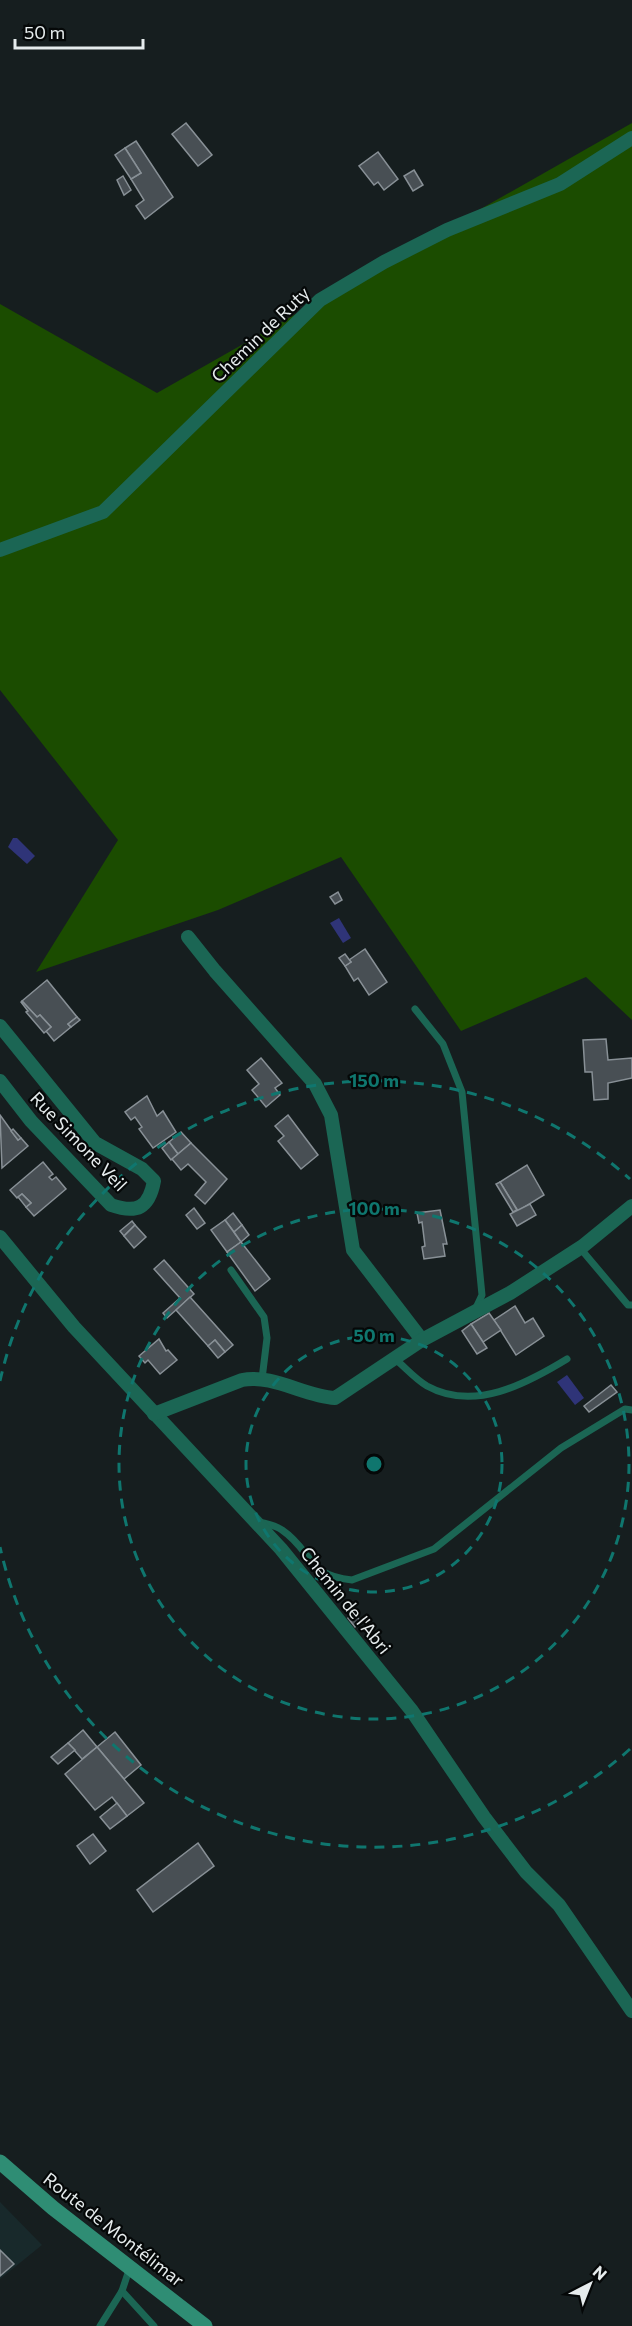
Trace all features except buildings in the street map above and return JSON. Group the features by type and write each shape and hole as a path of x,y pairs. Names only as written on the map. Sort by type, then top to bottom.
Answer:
{"main road":[{"name":"Route de Montélimar","path":"0,2162 53,2208 205,2326"}],"street":[{"name":"Chemin de Ruty","path":"0,550 104,512 320,300 384,261 560,184 632,138"},
{"path":"188,937 215,972 315,1084 331,1115 352,1250 423,1341"},
{"name":"Rue Simone Veil","path":"0,1026 95,1143 142,1169 154,1181 152,1194 145,1205 128,1211 111,1205 31,1121 0,1081"},
{"path":"154,1414 242,1380 262,1379 318,1397 335,1398 423,1341 580,1248 632,1206"},
{"name":"Chemin de l'Abri","path":"0,1237 74,1327 281,1549 412,1711 484,1816 526,1872 559,1905 632,2011"}],"lane":[{"path":"415,1009 443,1044 462,1092 482,1295 474,1312"},
{"path":"580,1248 628,1305 632,1305"},
{"path":"231,1270 264,1317 267,1338 262,1379"},
{"path":"395,1359 426,1386 451,1395 495,1395 567,1359"},
{"path":"250,1518 282,1530 320,1571 338,1578 352,1580 434,1549 561,1448 625,1409 632,1410"},
{"path":"100,2326 122,2291 130,2267"},
{"path":"122,2291 154,2326"}],"shaded area":[{"path":"13,838 17,838 35,856 27,864 8,847"},
{"path":"339,918 351,938 343,943 330,923"},
{"path":"567,1375 584,1398 575,1405 557,1382"},
{"path":"0,2202 42,2245 0,2279"}],"green space":[{"path":"632,123 632,1020 586,977 461,1031 341,857 218,910 36,972 118,840 0,690 0,304 157,393"}]}
